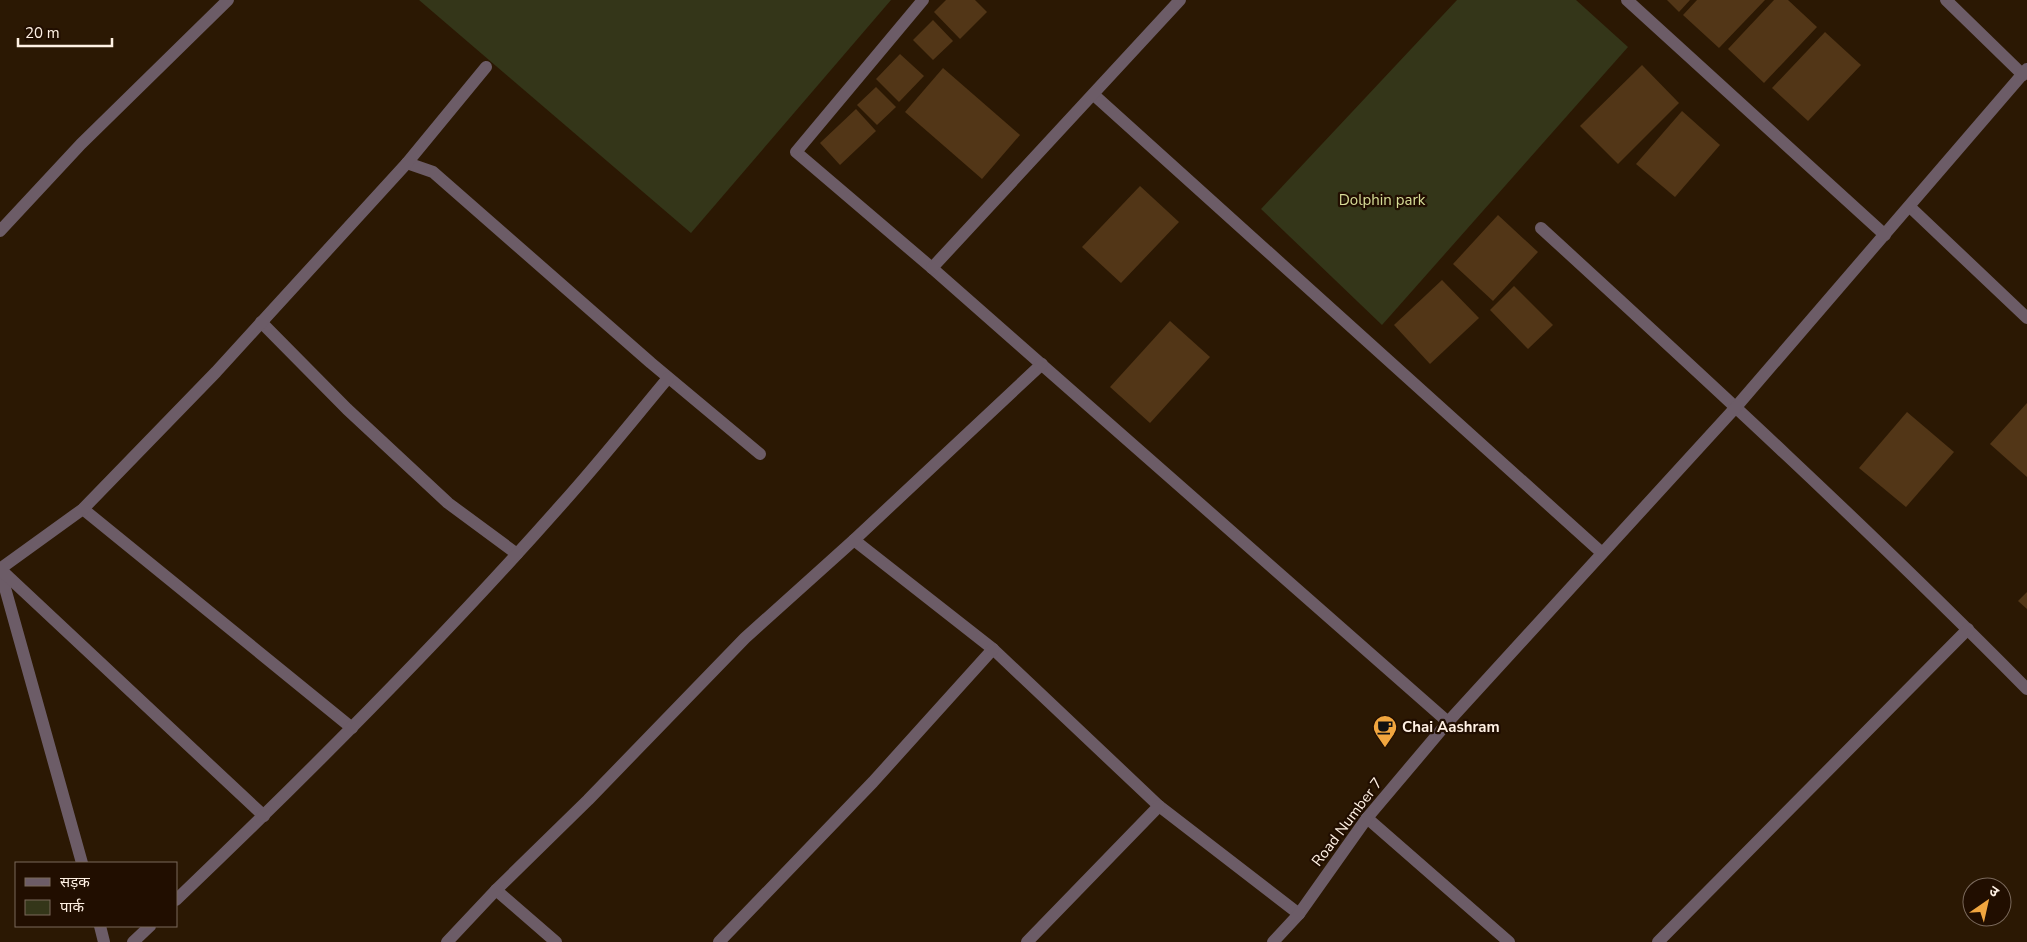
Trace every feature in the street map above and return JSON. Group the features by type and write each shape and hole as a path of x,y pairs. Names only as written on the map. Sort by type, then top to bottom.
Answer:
{"street":[{"path":"0,231 81,144 228,0"},
{"path":"923,0 796,152 1042,364 1448,722"},
{"path":"932,268 1180,0"},
{"path":"1627,0 1885,235"},
{"path":"1946,0 2025,72"},
{"path":"264,816 0,569 83,509 261,322 407,163 486,66"},
{"name":"Road Number 7","path":"1274,942 1299,914 1367,818 1448,722 1736,407 2025,72"},
{"path":"1094,95 1602,553"},
{"path":"407,163 433,172 668,378 760,454"},
{"path":"1910,207 2027,318"},
{"path":"1541,228 1736,407 1968,629 2027,689"},
{"path":"261,322 347,409 448,503 517,554"},
{"path":"447,942 745,638 854,540 1042,364"},
{"path":"178,898 264,816 412,667 562,504 668,378"},
{"path":"83,509 352,728"},
{"path":"854,540 993,649 1160,806 1299,914"},
{"path":"0,570 82,862"},
{"path":"1658,942 1968,629"},
{"path":"719,942 873,782 993,649"},
{"path":"1027,942 1160,806"},
{"path":"1367,818 1509,942"},
{"path":"496,890 556,942"},
{"path":"100,927 104,942"},
{"path":"133,942 149,927"}],"green space":[{"path":"419,0 891,0 691,233"},
{"name":"Dolphin park","path":"1457,0 1576,0 1628,47 1382,325 1261,209"}],"building":[{"path":"946,0 975,0 987,12 960,39 934,12"},
{"path":"1667,0 1690,0 1679,12"},
{"path":"1697,0 1765,0 1719,48 1683,15"},
{"path":"1774,0 1788,0 1817,27 1764,83 1728,49"},
{"path":"933,20 953,41 933,60 913,40"},
{"path":"1825,32 1861,65 1808,121 1772,88"},
{"path":"900,54 924,76 899,102 876,79"},
{"path":"1642,65 1679,103 1618,164 1580,126"},
{"path":"943,68 1020,135 982,179 905,112"},
{"path":"876,87 896,107 877,125 857,105"},
{"path":"856,109 876,131 840,165 820,143"},
{"path":"1682,111 1720,145 1675,197 1636,164"},
{"path":"1140,186 1179,222 1121,283 1082,247"},
{"path":"1498,215 1538,252 1493,301 1453,264"},
{"path":"1442,280 1479,318 1430,364 1394,325"},
{"path":"1514,286 1553,325 1528,349 1490,310"},
{"path":"1170,321 1210,357 1150,423 1110,387"},
{"path":"2027,403 2027,477 1990,444"},
{"path":"1907,412 1954,452 1906,507 1859,468"},
{"path":"2027,592 2027,609 2018,601"}],"place":[{"name":"Chai Aashram","path":"1385,748"}]}
